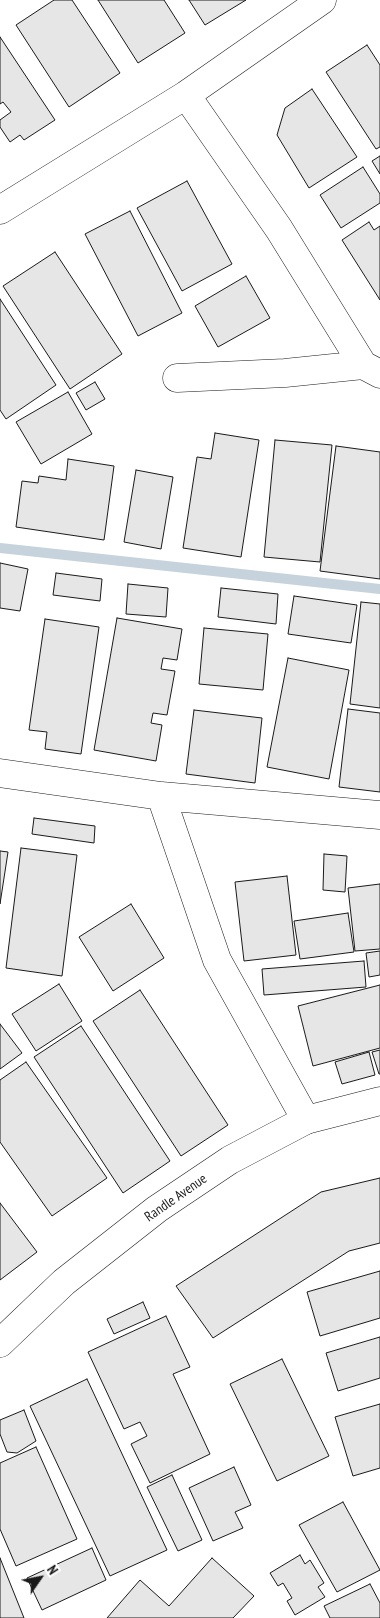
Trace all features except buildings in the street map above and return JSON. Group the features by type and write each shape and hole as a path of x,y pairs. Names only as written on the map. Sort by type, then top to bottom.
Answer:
{"street":[{"path":"0,210 186,95 322,0"},
{"path":"186,95 279,229 371,370"},
{"path":"177,378 371,370"},
{"path":"0,773 161,796 380,815"},
{"path":"161,796 217,960 306,1120"},
{"name":"Randle Avenue","path":"0,1343 64,1282 157,1209 230,1160 306,1120 380,1101"}],"waterway":[{"path":"0,548 380,589"}]}
